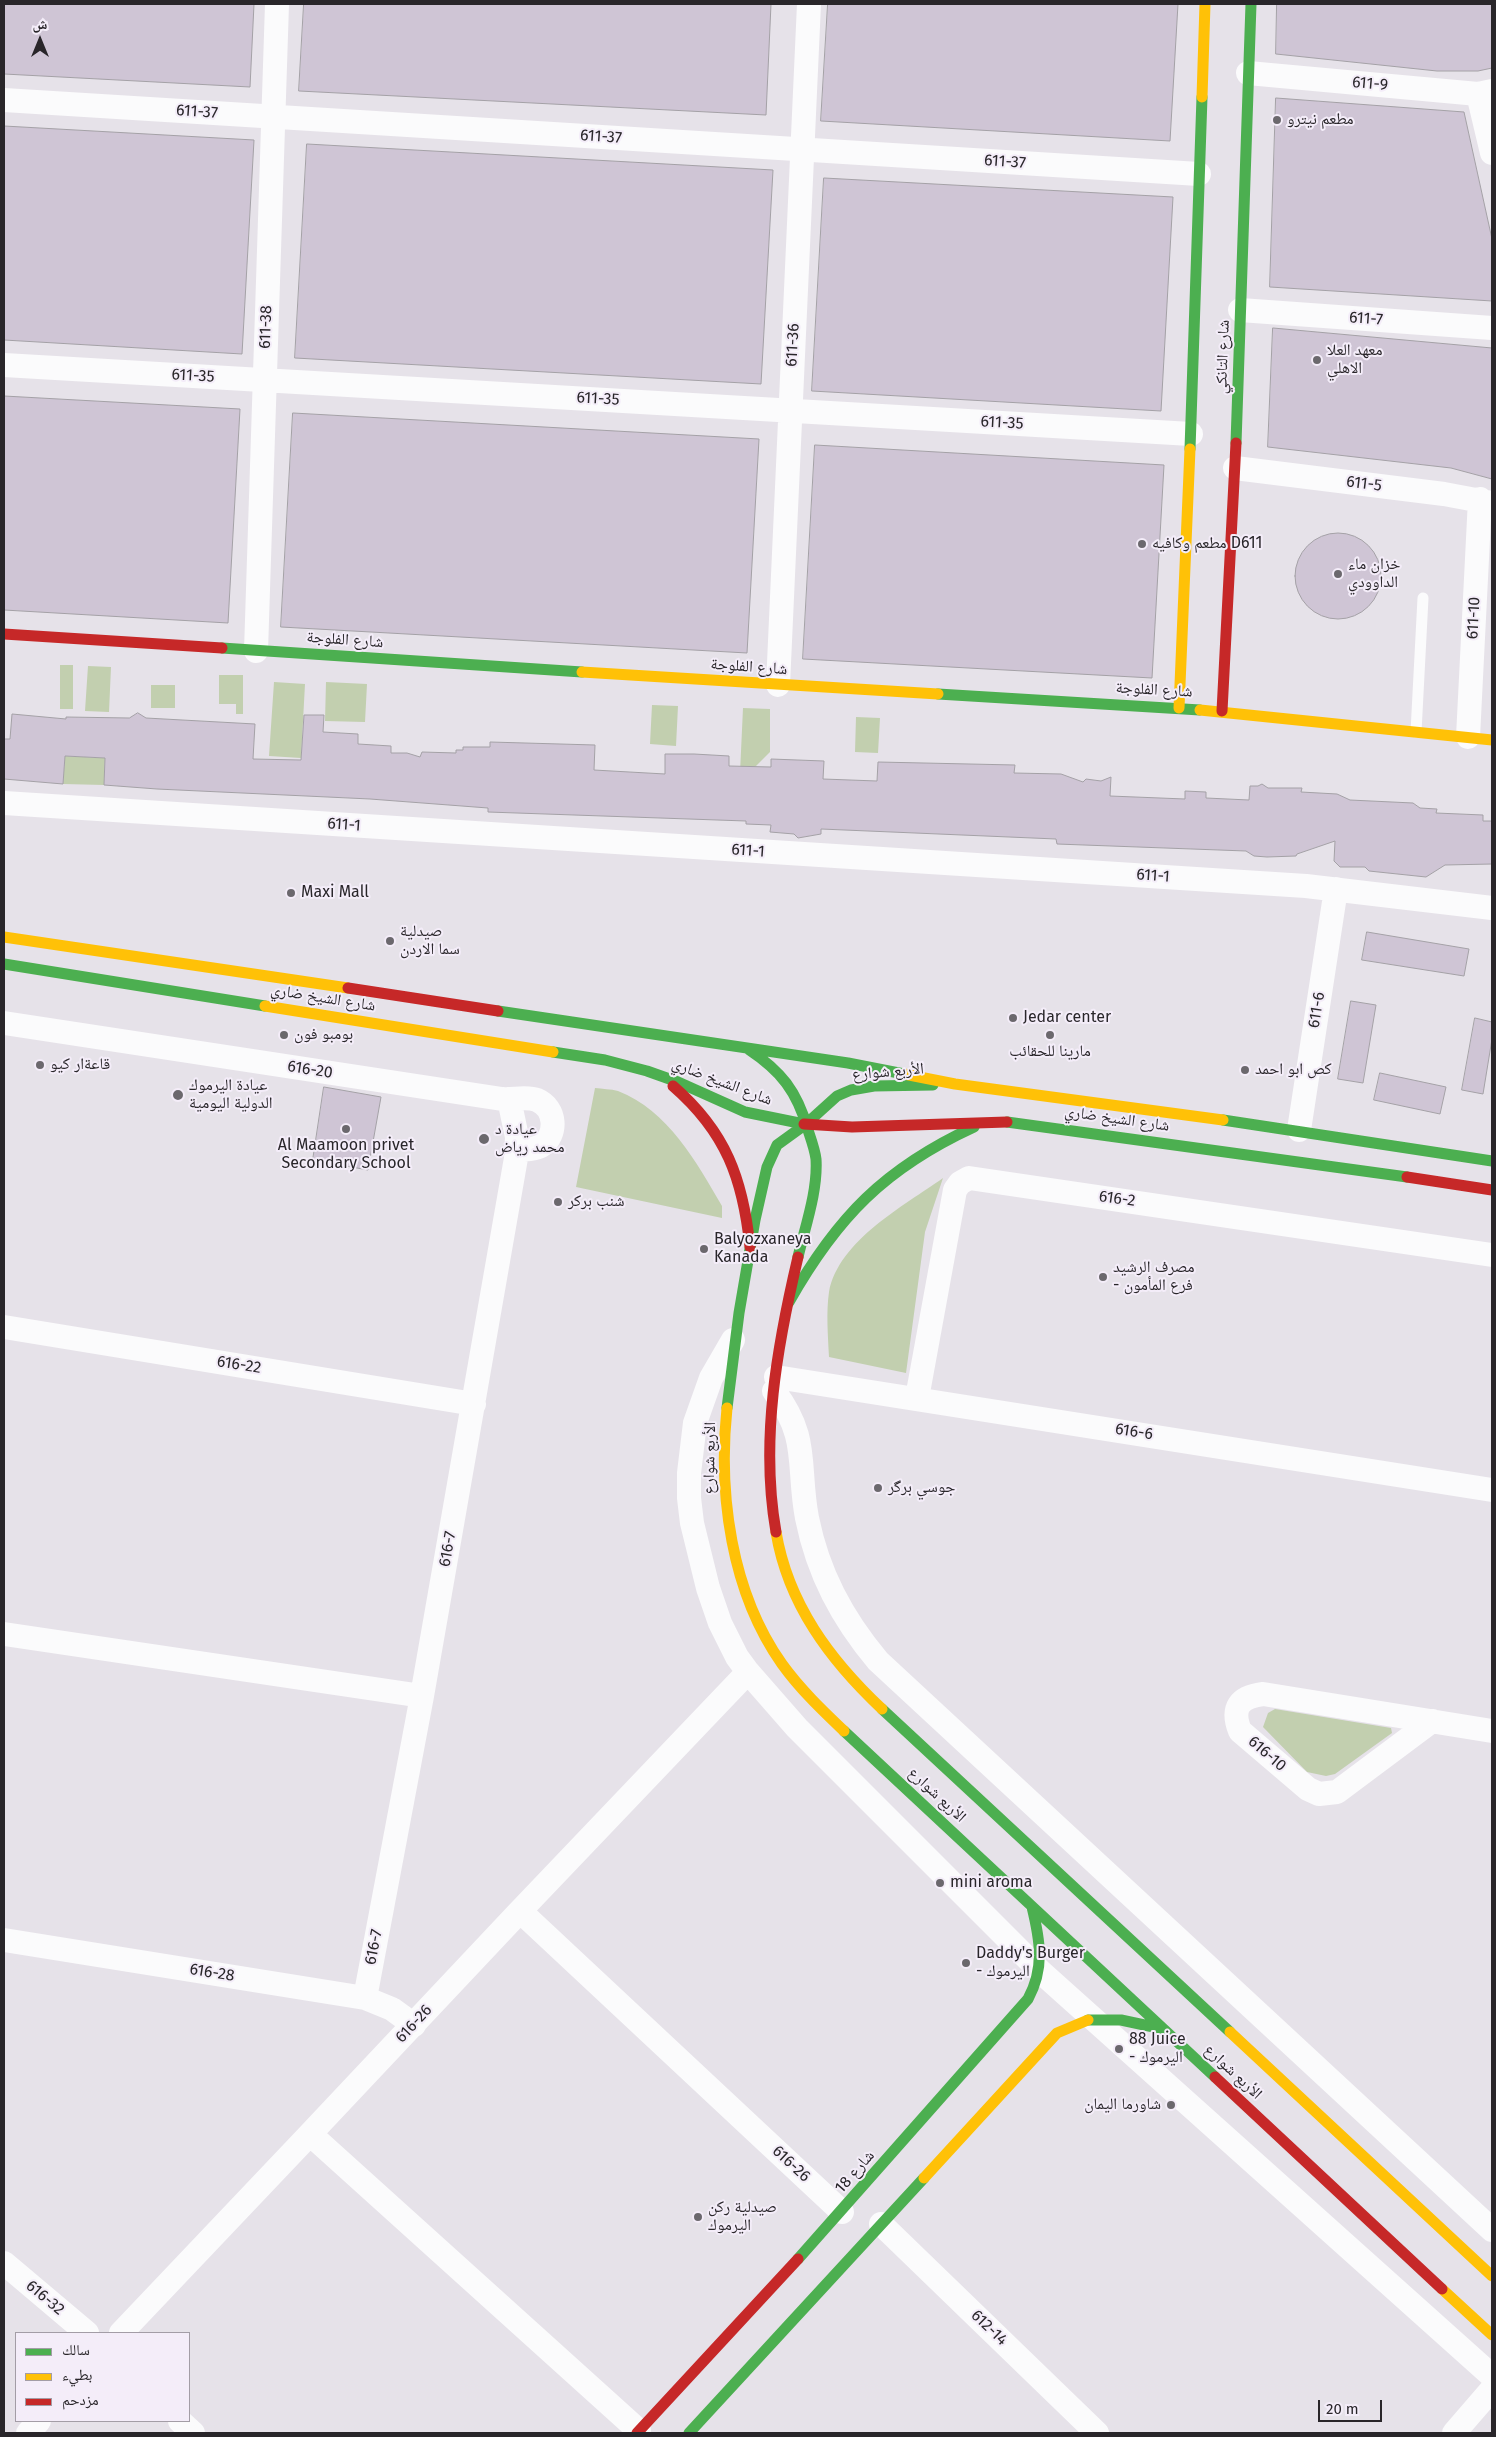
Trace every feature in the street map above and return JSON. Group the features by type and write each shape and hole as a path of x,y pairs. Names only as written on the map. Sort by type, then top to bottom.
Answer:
{"main road":[{"name":"شارع التانكي","path":"1179,708 1191,434 1205,4"},
{"name":"شارع التانكي","path":"1222,711 1236,468 1251,4"},
{"name":"شارع الفلوجة","path":"4,634 778,685 1222,711 1492,740"},
{"name":"شارع الشيخ ضاري","path":"4,936 848,1063 955,1084 1299,1130 1492,1161"},
{"name":"شارع الشيخ ضاري","path":"4,964 605,1060 688,1085 755,1115 805,1124 857,1127 988,1121 1050,1126 1492,1190"},
{"name":"الأربع شوارع","path":"748,1048 781,1075 796,1098 814,1148 816,1169 789,1302 775,1384 768,1464 769,1501 774,1536 784,1570 798,1603 815,1634 836,1663 861,1689 1492,2276"},
{"path":"658,1075 685,1095 708,1120 726,1149 740,1180 748,1213 750,1247"},
{"name":"الأربع شوارع","path":"955,1084 866,1088 845,1092 774,1150 768,1165 750,1247 734,1337 728,1393 724,1495 736,1562 746,1595 759,1626 776,1656 802,1690 1492,2335"},
{"path":"789,1302 824,1242 871,1191 926,1150 988,1121"},
{"name":"شارع 18","path":"638,2432 842,2212 1028,2000 1036,1987 1041,1972 1040,1940 1032,1907"},
{"path":"688,2433 1048,2042 1068,2027 1093,2018 1106,2017 1163,2029"}],"street":[{"name":"611-38","path":"256,650 278,4"},
{"name":"611-36","path":"778,685 809,4"},
{"name":"611-9","path":"1248,73 1485,93"},
{"path":"1485,93 1492,153"},
{"name":"611-37","path":"4,100 1198,174"},
{"name":"611-7","path":"1240,310 1492,328"},
{"name":"611-35","path":"4,365 1191,434"},
{"name":"611-5","path":"1236,468 1486,501"},
{"name":"611-10","path":"1468,737 1486,501"},
{"name":"611-1","path":"4,803 1336,890 1492,908"},
{"name":"611-6","path":"1299,1130 1336,890"},
{"name":"616-20","path":"4,1023 509,1099 536,1100 548,1108 553,1122 552,1130 545,1142 532,1149 517,1150"},
{"name":"616-7","path":"365,1998 422,1696 517,1150 509,1099"},
{"name":"616-2","path":"917,1398 955,1190 960,1183 969,1178 1492,1256"},
{"name":"616-22","path":"4,1327 474,1404"},
{"path":"734,1337 711,1378 695,1423 689,1473 689,1498 692,1523 708,1588 720,1623 737,1657 797,1728 1041,1972 1492,2376"},
{"path":"775,1384 799,1437 807,1516 814,1548 824,1579 852,1629 878,1661 1492,2230"},
{"name":"616-6","path":"775,1384 917,1398 1492,1490"},
{"path":"4,1634 422,1696"},
{"path":"520,1911 748,1672"},
{"name":"616-10","path":"1432,1721 1336,1792 1319,1794 1308,1789 1240,1731 1235,1718 1238,1705 1248,1696 1263,1694 1432,1721 1492,1731"},
{"name":"616-26","path":"122,2332 520,1911 842,2212"},
{"name":"616-28","path":"4,1940 365,1998 392,2009 414,2025"},
{"path":"310,2134 638,2432"},
{"name":"612-14","path":"881,2224 1097,2433"},
{"name":"616-32","path":"4,2263 86,2332"},
{"path":"1454,2433 1492,2389"},
{"path":"28,2433 38,2422"},
{"path":"181,2422 194,2433"}],"lane":[{"path":"1416,732 1423,598"}],"green space":[{"path":"60,665 73,665 73,709 60,709"},
{"path":"88,666 111,667 109,712 85,711"},
{"path":"219,675 243,675 243,714 236,714 236,704 219,704"},
{"path":"274,682 305,684 301,758 269,756"},
{"path":"326,682 367,684 365,722 325,721"},
{"path":"151,685 175,685 175,708 151,708"},
{"path":"652,705 678,706 676,746 650,744"},
{"path":"743,708 770,709 770,752 748,774 740,773"},
{"path":"856,717 880,718 878,753 855,752"},
{"path":"65,756 105,758 104,785 63,784"},
{"path":"595,1088 618,1091 636,1100 666,1124 691,1156 712,1189 722,1206 722,1218 576,1187"},
{"path":"943,1178 925,1232 906,1373 829,1357 828,1300 835,1273 859,1240 892,1213"},
{"path":"1275,1709 1391,1728 1392,1733 1335,1774 1326,1776 1307,1772 1263,1727 1268,1713"}],"building":[{"path":"4,4 254,4 250,87 4,74"},
{"path":"304,4 771,4 766,115 299,91"},
{"path":"828,4 1178,4 1170,141 821,121"},
{"path":"1277,4 1492,4 1492,68 1478,71 1437,71 1276,54"},
{"path":"1276,98 1464,112 1492,239 1492,301 1270,287"},
{"path":"4,126 254,140 242,354 4,340"},
{"path":"307,144 773,170 761,384 295,358"},
{"path":"824,178 1173,197 1161,411 812,391"},
{"path":"1273,328 1492,348 1492,479 1451,468 1268,447"},
{"path":"4,396 240,409 228,623 4,610"},
{"path":"293,413 759,439 747,653 281,627"},
{"path":"815,445 1164,465 1152,678 803,659"},
{"name":"خزان ماء الداوودي","path":"1330,533 1346,533 1355,536 1369,545 1378,559 1381,576 1378,593 1369,607 1355,616 1346,619 1330,619 1314,612 1302,600 1295,584 1295,568 1302,552 1314,540"},
{"path":"138,713 146,718 255,724 253,759 301,760 304,715 324,715 323,732 358,734 358,744 391,746 391,753 407,753 420,757 422,752 456,753 456,750 463,750 463,747 490,747 490,742 595,745 594,770 665,774 665,754 694,754 729,756 729,766 771,767 771,759 824,761 823,779 877,781 878,762 1015,765 1014,773 1061,774 1083,782 1086,779 1101,781 1111,777 1110,796 1185,799 1185,791 1206,792 1206,798 1249,800 1250,786 1262,784 1268,788 1302,788 1301,792 1337,794 1350,800 1413,803 1420,808 1437,809 1436,813 1483,815 1483,821 1492,821 1492,864 1445,865 1426,877 1369,871 1365,867 1340,867 1334,861 1335,841 1297,854 1296,856 1267,857 1254,856 1246,851 1057,844 1056,839 821,829 821,834 798,838 794,834 770,832 771,825 746,824 746,821 488,812 488,808 370,799 104,785 105,758 65,756 63,784 4,779 4,739 10,739 12,714 66,719 66,717 129,718"},
{"path":"1367,932 1469,949 1464,976 1362,960"},
{"path":"1351,1001 1376,1005 1363,1083 1338,1079"},
{"path":"1475,1018 1492,1022 1492,1039 1483,1094 1462,1090"},
{"path":"1380,1073 1446,1087 1440,1114 1374,1100"},
{"name":"Al Maamoon privet Secondary School","path":"324,1087 381,1097 368,1170 313,1160"}],"traffic: fast":[{"path":"1236,443 1251,4"},
{"path":"1190,449 1202,97"},
{"path":"222,648 582,672"},
{"path":"938,694 1200,710"},
{"path":"4,964 265,1006"},
{"path":"498,1011 848,1063 904,1074"},
{"path":"748,1049 770,1065 793,1093 804,1116 815,1152 815,1184 798,1257"},
{"path":"553,1052 605,1060 647,1071 678,1082 745,1112 804,1124"},
{"path":"727,1408 739,1313 755,1220 767,1167 777,1145 806,1124 837,1096 851,1090 874,1086 933,1085"},
{"path":"1223,1120 1492,1161"},
{"path":"1007,1122 1407,1177"},
{"path":"789,1302 826,1245 845,1220 866,1198 914,1160 974,1127"},
{"path":"882,1709 1230,2032"},
{"path":"844,1731 1215,2077"},
{"path":"798,2259 1028,1999 1039,1965 1039,1942 1032,1907"},
{"path":"1088,2020 1121,2020 1163,2029"},
{"path":"689,2433 924,2178"}],"traffic: slow":[{"path":"1202,97 1205,4"},
{"path":"1179,708 1190,449"},
{"path":"582,672 938,694"},
{"path":"1200,710 1492,740"},
{"path":"4,937 348,988"},
{"path":"265,1006 553,1052"},
{"path":"904,1074 955,1084 1223,1120"},
{"path":"727,1408 725,1441 727,1508 740,1574 751,1606 765,1636 782,1664 804,1691 844,1731"},
{"path":"776,1532 790,1583 814,1629 845,1671 882,1709"},
{"path":"924,2178 1057,2033 1088,2020"},
{"path":"1230,2032 1492,2276"},
{"path":"1442,2289 1492,2335"}],"traffic: jam":[{"path":"1222,711 1236,443"},
{"path":"4,634 222,648"},
{"path":"348,988 498,1011"},
{"path":"673,1086 706,1121 719,1139 729,1158 737,1178 747,1222 750,1247"},
{"path":"804,1124 852,1127 1007,1122"},
{"path":"1407,1177 1492,1190"},
{"path":"776,1532 771,1498 770,1428 783,1325 798,1257"},
{"path":"1215,2077 1442,2289"},
{"path":"637,2433 798,2259"}],"place":[{"name":"مطعم نيترو","path":"1277,120"},
{"name":"معهد العلا الاهلي","path":"1317,360"},
{"name":"مطعم وكافيه D611","path":"1142,544"},
{"name":"خزان ماء الداوودي","path":"1338,574"},
{"name":"Maxi Mall","path":"291,893"},
{"name":"صيدلية سما الاردن","path":"390,941"},
{"name":"Jedar center","path":"1013,1018"},
{"name":"بومبو فون","path":"284,1035"},
{"name":"مارينا للحقائب","path":"1050,1035"},
{"name":"قاعةار كيو","path":"40,1065"},
{"name":"كص ابو احمد","path":"1245,1070"},
{"name":"عيادة اليرموك الدولية اليومية","path":"178,1095"},
{"name":"Al Maamoon privet Secondary School","path":"346,1129"},
{"name":"عيادة د محمد رياض","path":"484,1139"},
{"name":"شنب بركر","path":"558,1202"},
{"name":"Balyozxaneya Kanada","path":"704,1249"},
{"name":"مصرف الرشيد - فرع المأمون","path":"1103,1277"},
{"name":"جوسي برگر","path":"878,1488"},
{"name":"mini aroma","path":"940,1883"},
{"name":"Daddy's Burger - اليرموك","path":"966,1963"},
{"name":"88 Juice - اليرموك","path":"1119,2049"},
{"name":"شاورما اليمان","path":"1171,2105"},
{"name":"صيدلية ركن اليرموك","path":"698,2217"}]}
